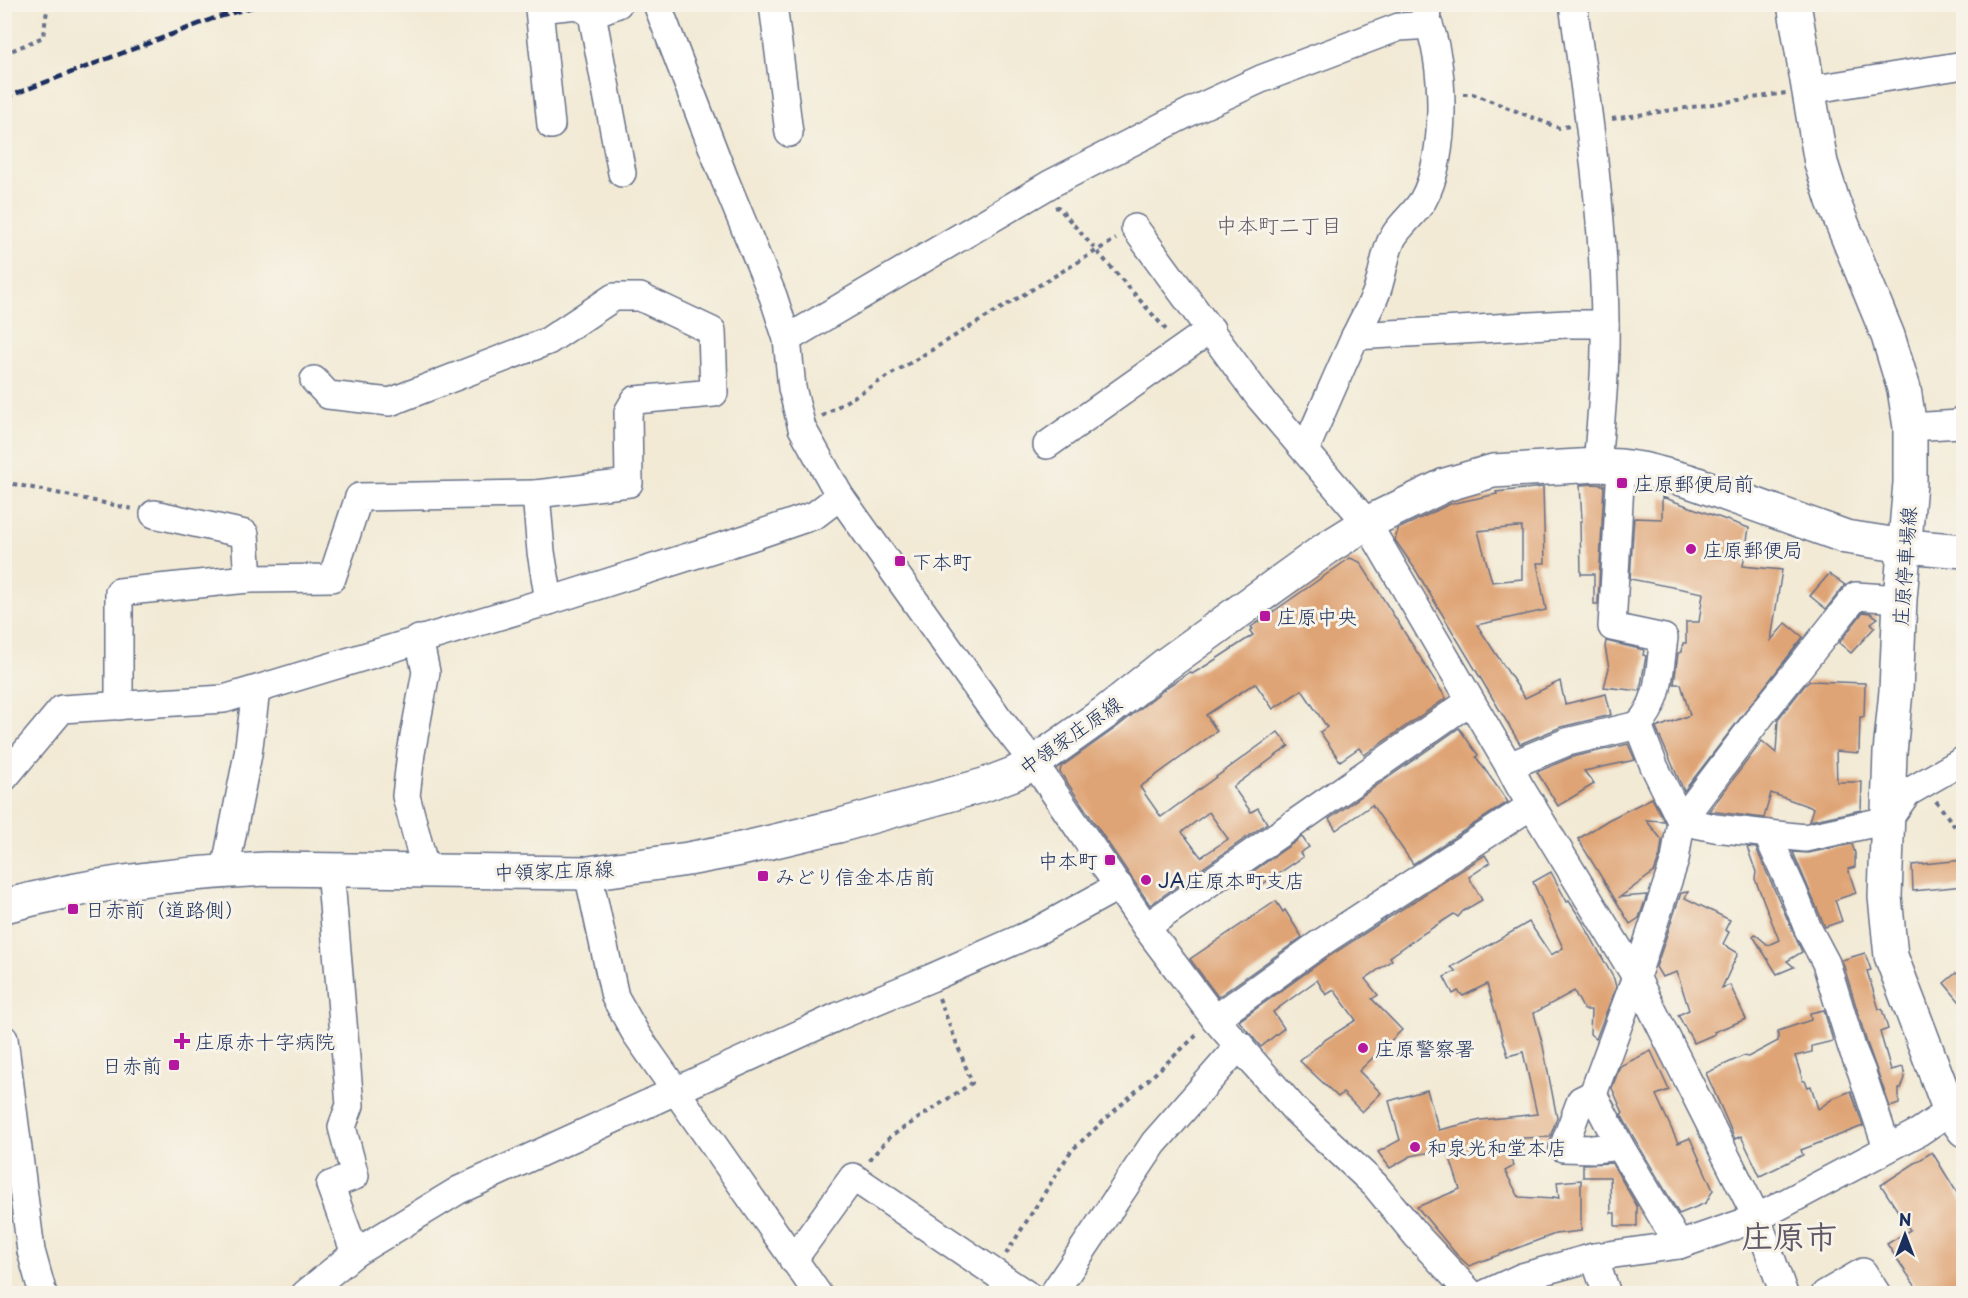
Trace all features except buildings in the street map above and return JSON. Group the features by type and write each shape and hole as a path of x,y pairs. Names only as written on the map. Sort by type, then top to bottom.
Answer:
{"main road":[{"name":"庄原停車場線","path":"1794,4 1821,163 1833,201 1888,336 1904,389 1910,427 1910,483 1890,753 1885,897 1891,956 1959,1112"},
{"name":"中領家庄原線","path":"4,906 52,893 118,881 267,868 588,873 741,849 838,826 984,785 1034,764 1239,611 1327,548 1367,523 1445,485 1494,471 1609,465 1654,471 1846,537 1905,546 1964,550"}],"street":[{"path":"592,14 618,4"},
{"path":"657,4 729,191 773,296 787,339 792,388 802,428 840,496 997,716 1034,764 1146,927 1215,1018 1296,1111 1374,1185 1416,1235 1471,1293"},
{"path":"772,4 789,133"},
{"path":"1509,766 1567,742 1638,725 1647,716 1654,702 1664,638 1612,627 1609,465 1603,395 1605,324 1601,243 1590,122 1573,4"},
{"path":"550,125 539,9 577,5 592,14 621,173"},
{"path":"787,339 1052,183 1196,109 1261,79 1399,27 1416,26 1427,11"},
{"path":"1305,450 1376,294 1384,260 1393,237 1423,200 1432,178 1440,144 1441,96 1427,11"},
{"path":"1809,90 1964,65"},
{"path":"1135,228 1259,397 1367,523 1519,785 1636,977 1757,1218 1784,1293"},
{"path":"119,706 119,592 248,579 332,578 359,497 536,494 629,483 628,412 635,400 714,393 712,331 640,297 614,297 548,341 390,402 328,395 314,380"},
{"path":"1355,336 1566,324 1605,324"},
{"path":"1047,445 1211,330"},
{"path":"1910,427 1960,424 1964,418"},
{"path":"536,494 541,552 549,601"},
{"path":"4,778 62,709 224,699 699,554 815,515 840,496"},
{"path":"154,514 245,534 248,579"},
{"path":"1620,1146 1594,1149 1563,1148 1581,1100 1593,1094 1636,977 1675,860 1681,821 1856,596 1900,599"},
{"path":"419,639 426,672 411,753 406,796 426,872"},
{"path":"225,871 248,753 256,690"},
{"path":"1146,927 1470,701"},
{"path":"1638,725 1654,766 1681,821"},
{"path":"1681,821 1715,828 1805,838 1888,820 1907,793 1964,760"},
{"path":"1215,1018 1319,944 1532,805"},
{"path":"1767,834 1808,929 1826,963 1852,1048 1887,1148"},
{"path":"330,869 350,1105 342,1127 354,1176 330,1185 355,1253"},
{"path":"588,873 615,997 636,1034 818,1293"},
{"path":"305,1293 355,1253 459,1190 839,1016 1036,931 1119,886"},
{"path":"4,1039 31,1251 43,1293"},
{"path":"1053,1293 1154,1143 1240,1046"},
{"path":"1593,1094 1620,1146 1679,1245"},
{"path":"1485,1293 1522,1277 1594,1257 1679,1245 1757,1218 1959,1112"},
{"path":"793,1260 853,1177 1026,1293"},
{"path":"1594,1257 1608,1293"},
{"path":"1825,1293 1863,1272 1877,1293"}],"path":[{"path":"4,54 43,36 48,4"},
{"path":"1441,96 1473,94 1559,128 1809,90"},
{"path":"1048,211 1058,207 1183,349"},
{"path":"802,428 1135,228"},
{"path":"4,482 154,514"},
{"path":"1923,783 1964,839"},
{"path":"853,1177 890,1137 972,1083 931,978"},
{"path":"994,1272 1071,1151 1215,1018"}],"railway":[{"path":"4,98 212,19 263,4"}],"place":[{"name":"庄原郵便局前","path":"1622,483"},
{"name":"庄原郵便局","path":"1691,549"},
{"name":"下本町","path":"900,561"},
{"name":"庄原中央","path":"1265,616"},
{"name":"中本町","path":"1110,860"},
{"name":"みどり信金本店前","path":"763,876"},
{"name":"JA庄原本町支店","path":"1146,880"},
{"name":"日赤前（道路側）","path":"73,909"},
{"name":"庄原赤十字病院","path":"182,1041"},
{"name":"庄原警察署","path":"1363,1048"},
{"name":"日赤前","path":"174,1065"},
{"name":"和泉光和堂本店","path":"1415,1147"}],"district":[{"name":"中本町二丁目","path":"1279,224"},
{"name":"庄原市","path":"1789,1235"}]}
